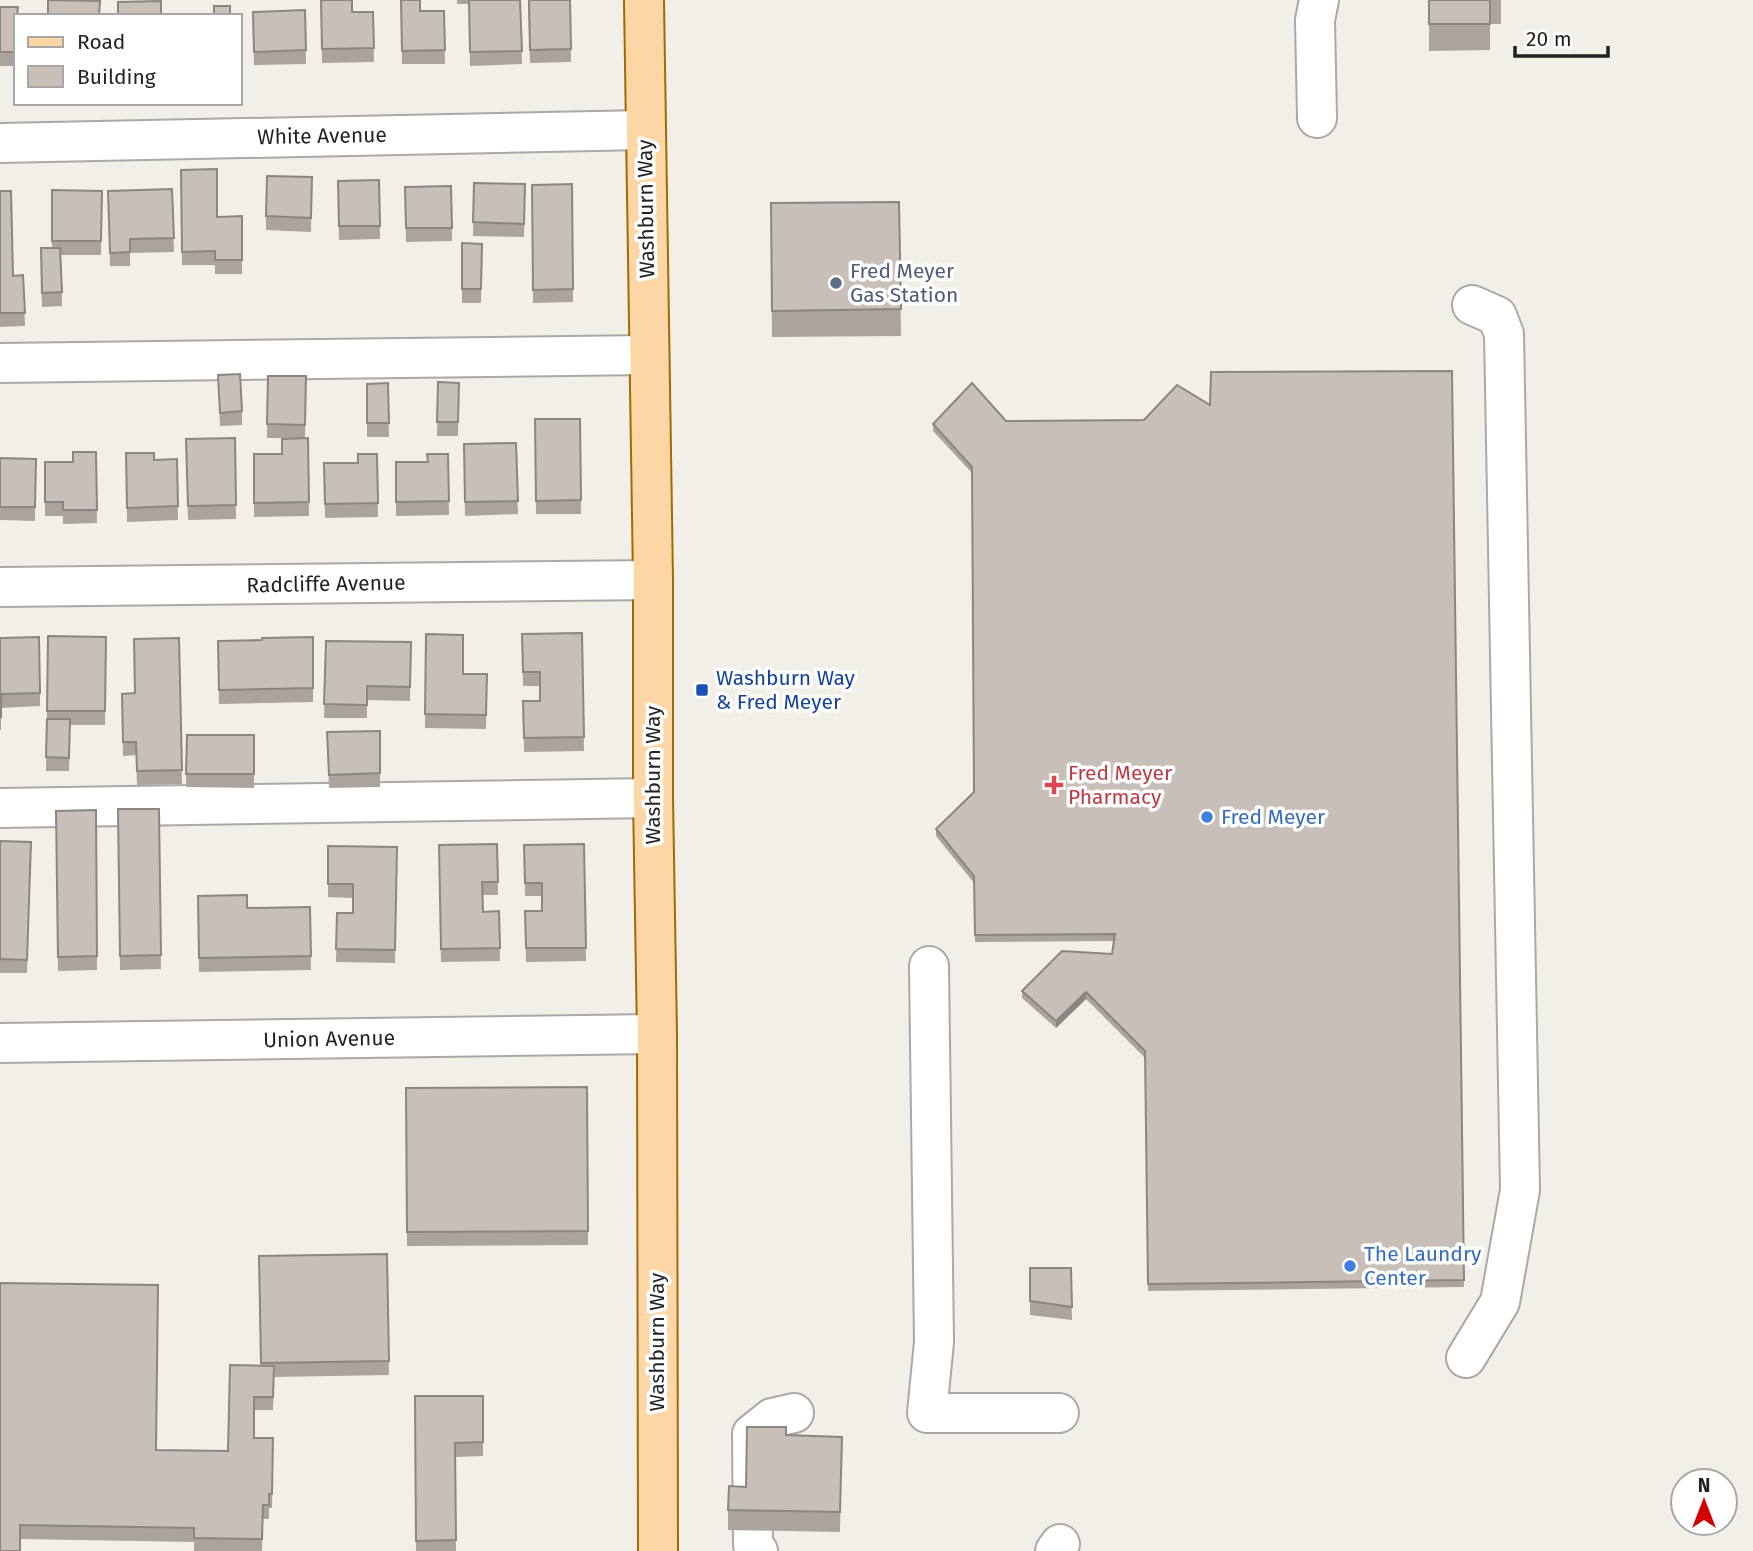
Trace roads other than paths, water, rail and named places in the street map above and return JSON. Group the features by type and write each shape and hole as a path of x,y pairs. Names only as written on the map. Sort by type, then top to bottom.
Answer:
{"main road":[{"name":"Washburn Way","path":"644,0 653,580 658,1551"}],"street":[{"path":"1317,118 1315,20 1320,0"},
{"name":"White Avenue","path":"0,143 645,130"},
{"path":"1466,1358 1500,1302 1520,1189 1504,334 1497,316 1472,305"},
{"path":"0,363 649,355"},
{"name":"Radcliffe Avenue","path":"0,587 653,580"},
{"path":"0,808 653,798"},
{"path":"929,965 934,1342 927,1412 1059,1413"},
{"name":"Union Avenue","path":"0,1043 657,1034"},
{"path":"758,1551 753,1545 752,1434 772,1418 794,1412"},
{"path":"1055,1551 1060,1544 1063,1551"}],"place":[{"name":"Fred Meyer Gas Station","path":"836,283"},
{"name":"Washburn Way & Fred Meyer","path":"702,690"},
{"name":"Fred Meyer Pharmacy","path":"1054,785"},
{"name":"Fred Meyer","path":"1207,817"},
{"name":"The Laundry Center","path":"1350,1266"}]}
